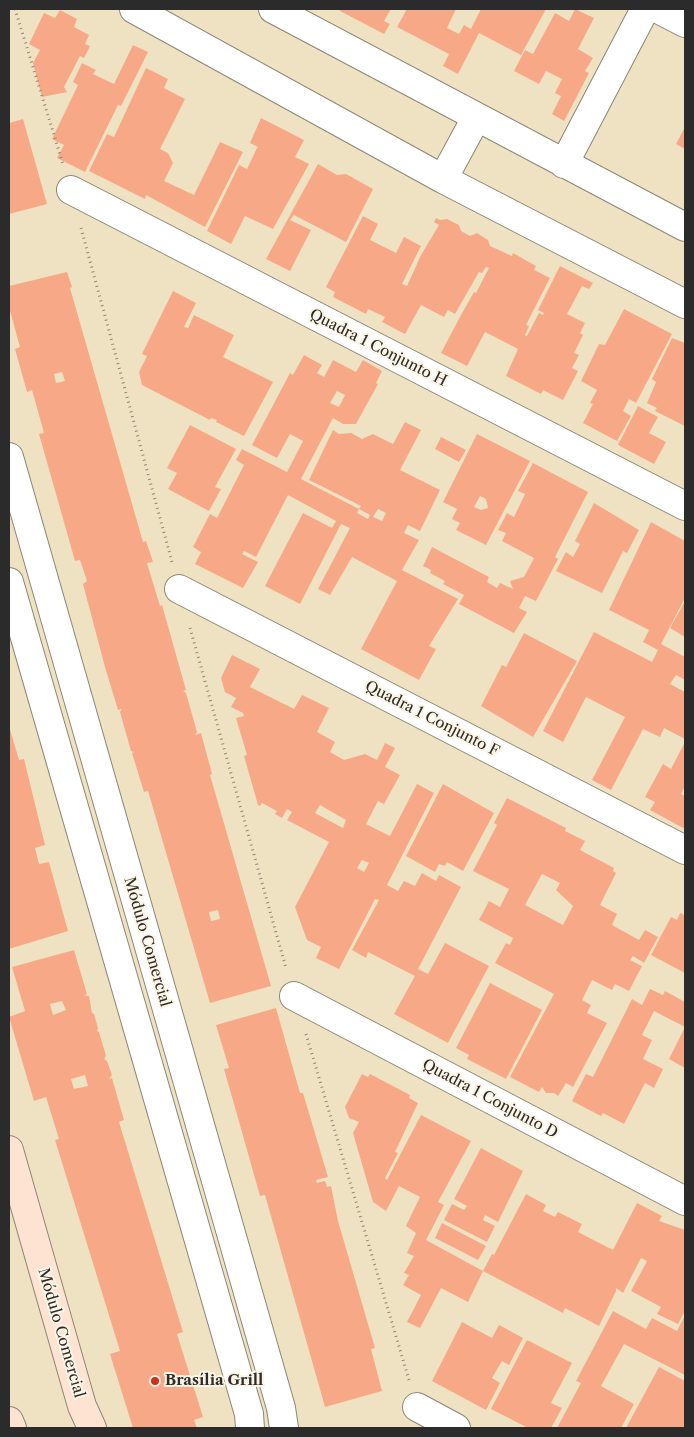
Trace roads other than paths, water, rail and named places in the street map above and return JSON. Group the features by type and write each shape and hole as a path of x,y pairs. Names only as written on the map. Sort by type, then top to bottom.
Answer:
{"street":[{"path":"134,9 443,179 685,304"},
{"path":"273,9 685,227"},
{"path":"564,164 645,9"},
{"path":"658,9 685,23"},
{"path":"443,179 476,118"},
{"name":"Quadra 1 Conjunto H","path":"71,190 685,506"},
{"name":"Módulo Comercial","path":"9,457 283,1418"},
{"name":"Módulo Comercial","path":"9,582 106,914 250,1421"},
{"name":"Quadra 1 Conjunto F","path":"180,589 685,850"},
{"path":"106,914 137,905"},
{"name":"Quadra 1 Conjunto D","path":"294,996 685,1201"},
{"name":"Módulo Comercial","path":"9,1150 82,1406 92,1428"},
{"path":"417,1407 456,1428"},
{"path":"250,1421 283,1418"},
{"path":"9,1421 12,1428"}],"place":[{"name":"Brasília Grill","path":"155,1381"}]}
